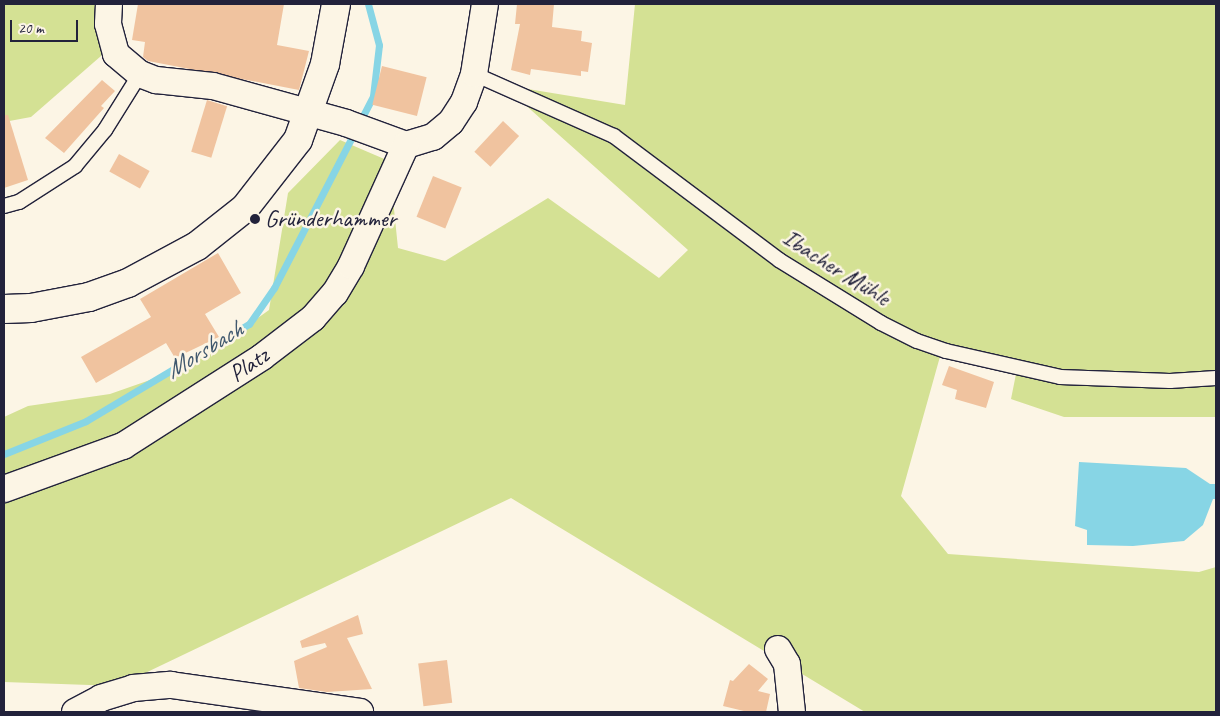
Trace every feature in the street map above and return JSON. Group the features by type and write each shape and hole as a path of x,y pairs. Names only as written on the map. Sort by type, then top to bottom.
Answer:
{"main road":[{"path":"4,309 31,308 88,297 128,283 197,246 245,208 298,140 309,114 325,64 336,4"}],"street":[{"path":"109,4 108,24 116,54 140,74 156,80 213,86 346,123 377,137 406,146 432,137 451,122 464,102 474,74 485,4"},
{"name":"Platz","path":"4,489 123,446 262,357 313,318 335,293 351,266 406,146"},
{"path":"778,649 787,664 792,712"},
{"path":"75,712 101,698 133,688 171,685 360,712"}],"lane":[{"path":"4,206 19,202 75,166 105,130 140,74"},
{"name":"Ibacher Mühle","path":"474,74 614,136 779,260 881,323 917,341 946,351 1060,377 1170,381 1216,378"}],"green space":[{"path":"4,4 122,4 101,56 31,117 4,122"},
{"path":"635,4 1216,4 1216,417 1064,417 1011,399 1016,374 941,353 901,496 948,554 1199,572 1216,567 1216,712 865,712 511,498 118,686 4,682 4,417 28,406 110,394 190,366 269,310 288,193 340,140 389,161 398,248 445,261 548,198 659,278 688,250 503,85 625,105"}],"water":[{"path":"1079,462 1186,468 1210,484 1216,484 1216,499 1213,499 1203,525 1184,541 1133,546 1087,545 1087,530 1075,526"}],"building":[{"path":"138,4 284,4 277,45 309,51 299,90 148,61 143,57 145,42 132,40"},
{"path":"517,4 554,4 552,27 582,31 581,41 592,43 588,72 581,71 581,76 531,69 530,75 511,70 520,24 515,24"},
{"path":"382,66 427,77 417,116 372,105"},
{"path":"102,80 115,91 101,106 104,108 64,153 45,138"},
{"path":"207,100 227,106 211,158 191,152"},
{"path":"4,115 8,115 28,180 4,188"},
{"path":"503,121 519,136 490,167 474,152"},
{"path":"119,154 150,171 140,188 109,171"},
{"path":"433,176 462,188 445,228 417,217"},
{"path":"218,253 241,293 205,314 219,337 175,358 166,343 96,383 81,357 151,317 140,299"},
{"path":"949,366 994,382 986,408 955,399 957,390 942,385"},
{"path":"358,615 363,634 347,638 372,689 327,692 299,688 294,661 327,647 325,643 302,648 300,641"},
{"path":"447,660 452,703 423,706 418,664"},
{"path":"749,664 768,679 758,691 770,694 766,712 748,712 723,706 730,680 733,681"}],"waterway":[{"name":"Morsbach","path":"4,454 86,421 249,324 274,288 373,96 379,45 368,4"}],"place":[{"name":"Gründerhammer","path":"255,219"}]}
